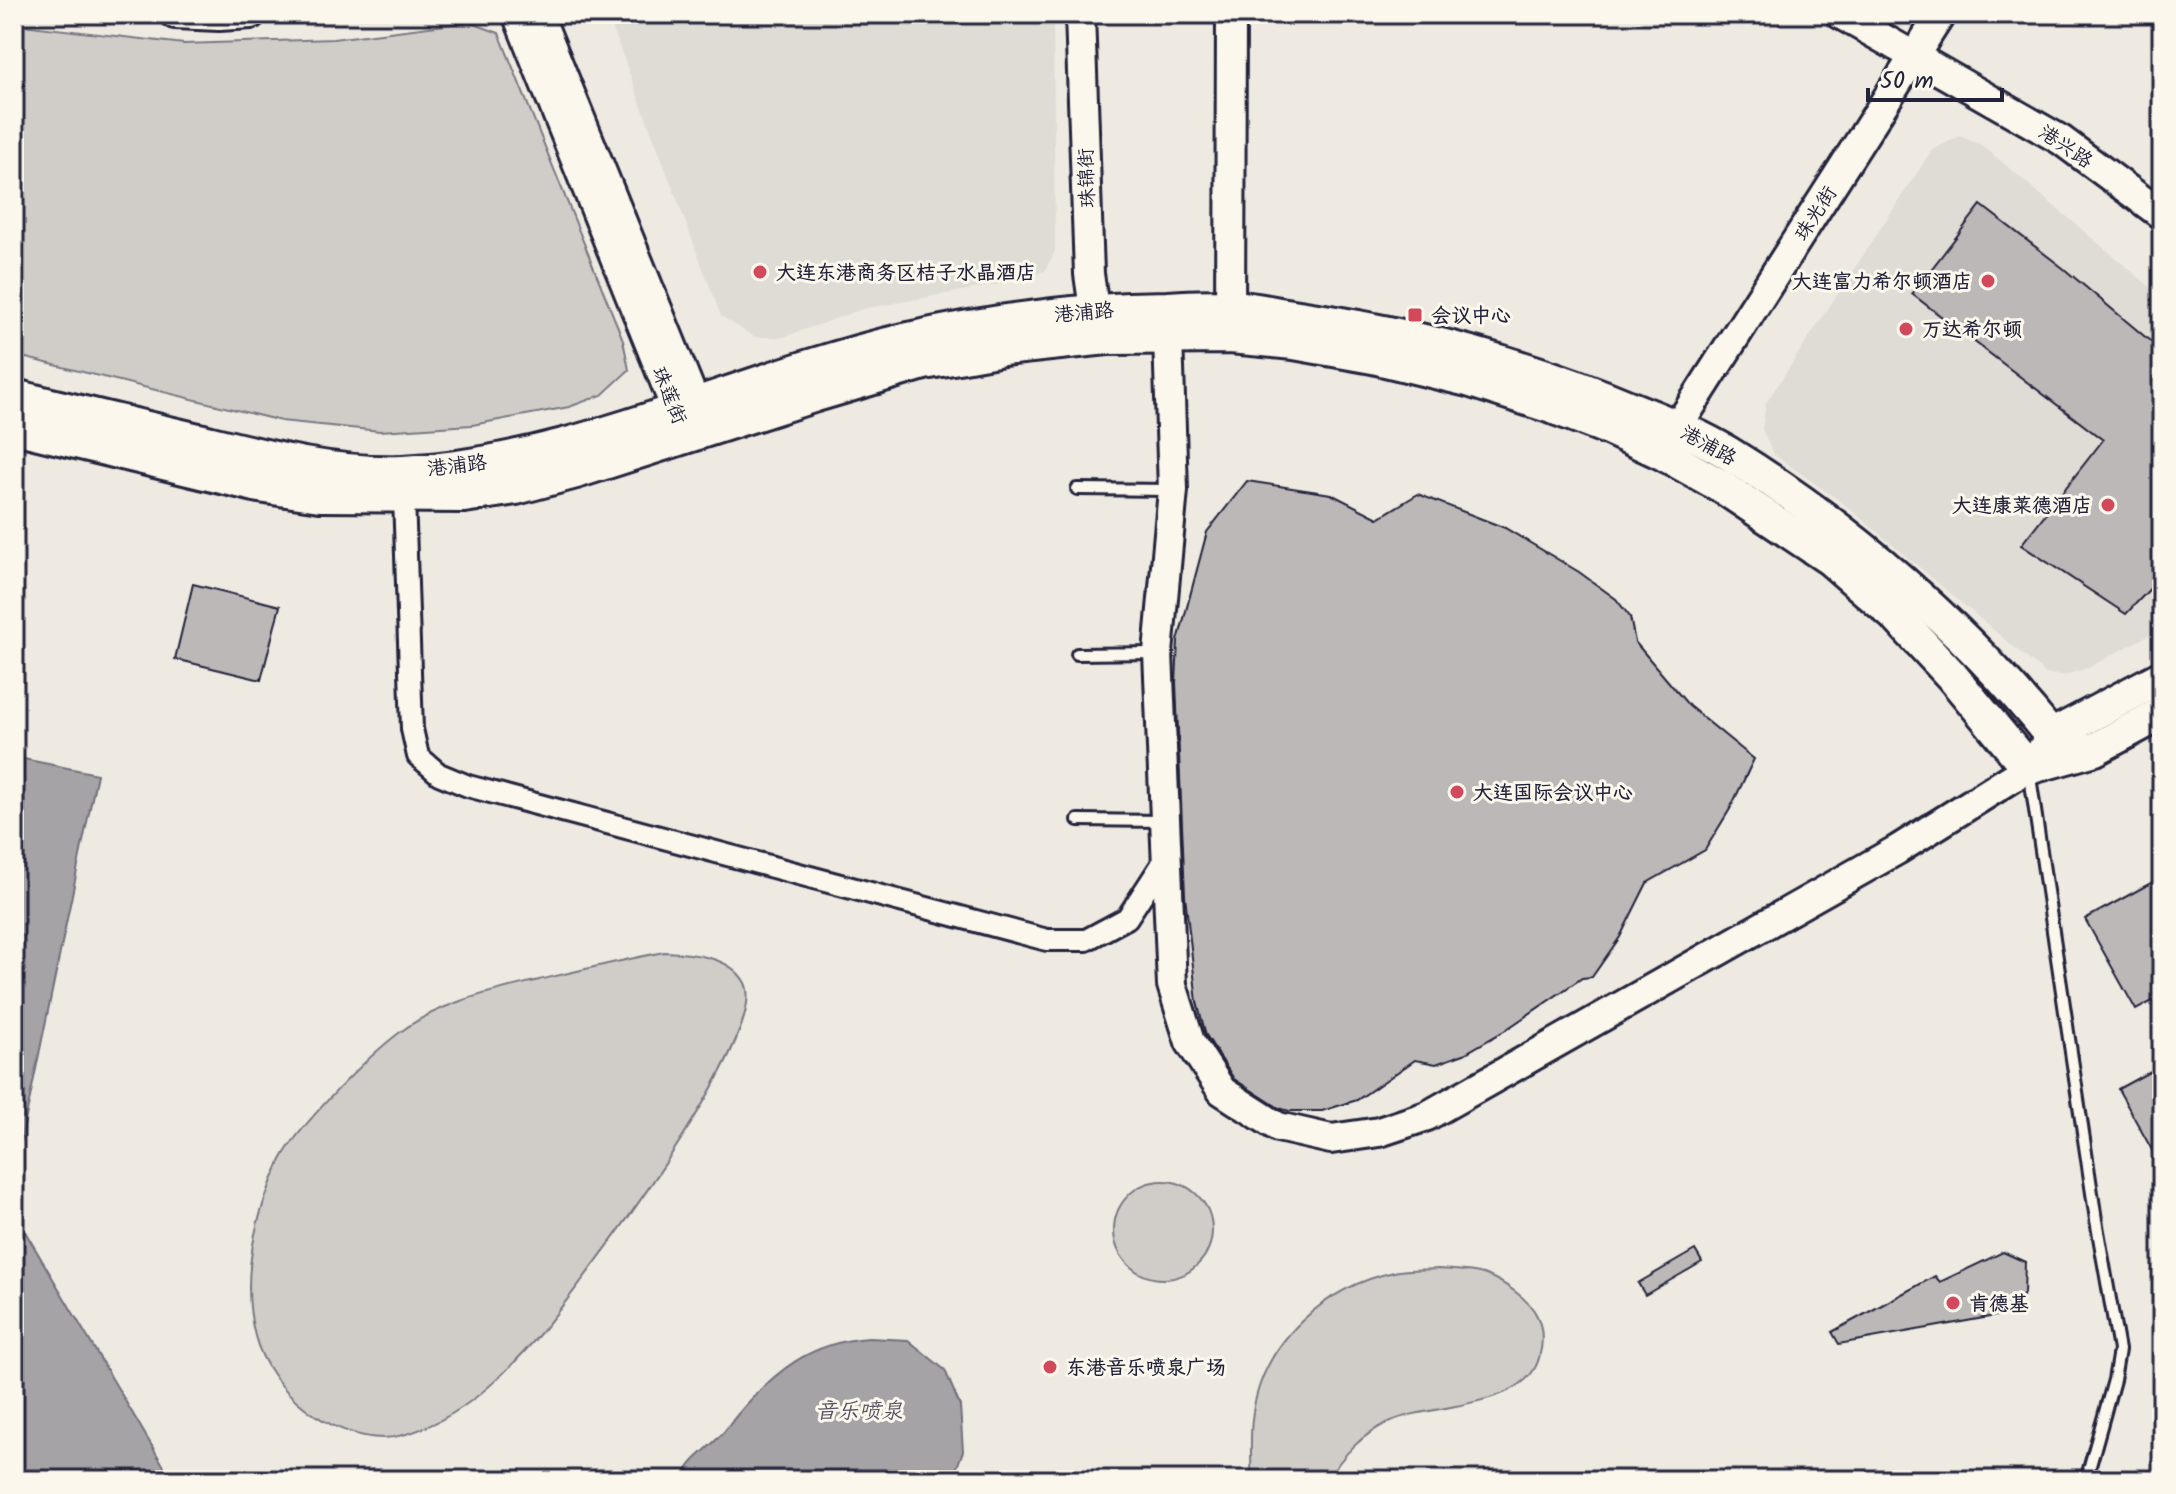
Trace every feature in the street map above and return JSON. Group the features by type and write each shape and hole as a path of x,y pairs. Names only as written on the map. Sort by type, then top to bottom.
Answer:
{"main road":[{"path":"175,14 251,14"},
{"name":"珠莲街","path":"517,14 689,417"},
{"name":"珠莲街","path":"538,14 689,417"},
{"name":"珠锦街","path":"1080,14 1089,274 1094,309 1107,338"},
{"path":"1230,322 1231,14"},
{"name":"港兴路","path":"1840,14 2061,140 2162,215"},
{"name":"珠光街","path":"1669,440 1941,14"},
{"name":"港浦路","path":"14,427 259,486 320,495 464,496 516,488 689,417 901,341 1019,318 1094,309 1230,322 1294,343 1360,354 1468,380 1582,419 1739,460 1893,573 1971,645 2051,736"},
{"name":"港浦路","path":"14,396 263,456 324,467 398,472 464,466 533,454 689,417 816,395 924,363 1003,349 1107,338 1168,337 1230,322"},
{"path":"1168,337 1173,490 1158,653 1172,985 1190,1042 1222,1091 1278,1127 1331,1139 1379,1132 1427,1116 1897,850 2028,768 2095,749 2162,713"},
{"name":"港浦路","path":"1669,440 1721,486 1830,559 1898,618 1951,675 2028,768"},
{"path":"2028,768 2051,736 2162,677"}],"street":[{"path":"404,497 412,729 418,756 439,774 468,786 1047,940 1086,940 1127,918 1166,858"}],"lane":[{"path":"1077,489 1173,490"},
{"path":"1077,654 1158,653"},
{"path":"2028,768 2096,1220 2119,1350 2114,1380 2086,1480"},
{"path":"1078,820 1165,821"}],"shaded area":[{"path":"607,14 1053,14 1055,251 1045,271 995,285 862,309 784,337 754,337 721,316"},
{"path":"469,22 499,33 623,340 629,370 602,395 569,407 472,425 380,431 281,421 14,355 14,24 184,44 333,39"},
{"path":"1960,136 1983,146 2162,297 2162,628 2088,668 2065,675 2046,674 1844,504 1773,454 1762,429 1766,403 1932,150"},
{"path":"664,952 709,958 730,967 745,983 745,1012 729,1055 700,1108 625,1222 555,1316 481,1394 444,1418 414,1432 384,1438 363,1436 343,1430 304,1407 273,1375 262,1356 255,1336 249,1292 257,1224 272,1181 289,1146 334,1093 370,1058 399,1033 431,1013 502,989"},
{"path":"1153,1181 1173,1181 1198,1195 1209,1211 1212,1230 1209,1249 1198,1265 1173,1279 1153,1279 1136,1271 1122,1257 1114,1240 1114,1220 1122,1203 1136,1189"},
{"path":"1438,1269 1486,1275 1528,1303 1537,1316 1542,1337 1539,1358 1530,1375 1496,1396 1389,1422 1354,1446 1328,1480 1251,1480 1253,1412 1259,1386 1284,1340 1322,1304 1344,1290 1394,1272"}],"water":[{"path":"14,757 97,774 14,1175"},
{"path":"14,1210 17,1218 172,1480 14,1480"},
{"name":"音乐喷泉","path":"869,1338 908,1340 945,1370 960,1406 963,1451 952,1480 682,1480 693,1462 780,1372 811,1352"}],"building":[{"path":"1981,205 2063,268 2162,351 2162,576 2126,614 2021,545 2103,440 1912,294"},
{"name":"大连国际会议中心","path":"1247,481 1331,494 1378,518 1418,494 1505,528 1579,572 1616,599 1630,617 1635,642 1689,706 1754,759 1730,809 1705,850 1647,883 1620,937 1592,977 1582,978 1464,1054 1436,1064 1415,1060 1357,1100 1322,1111 1279,1108 1234,1079 1206,1035 1197,1002 1185,895 1176,683 1178,641 1207,532"},
{"path":"193,584 280,606 261,680 175,659"},
{"path":"2162,877 2162,996 2136,1010 2085,919"},
{"path":"2162,1065 2162,1168 2118,1089"},
{"path":"1695,1250 1702,1262 1645,1295 1638,1283"},
{"name":"肯德基","path":"2003,1252 2025,1262 2024,1293 2017,1312 1839,1344 1832,1332 1935,1276 1940,1282"}],"place":[{"name":"大连东港商务区桔子水晶酒店","path":"760,272"},
{"name":"大连富力希尔顿酒店","path":"1988,281"},
{"name":"会议中心","path":"1415,315"},
{"name":"万达希尔顿","path":"1906,329"},
{"name":"大连康莱德酒店","path":"2108,505"},
{"name":"大连国际会议中心","path":"1457,792"},
{"name":"肯德基","path":"1953,1303"},
{"name":"东港音乐喷泉广场","path":"1050,1367"}]}
